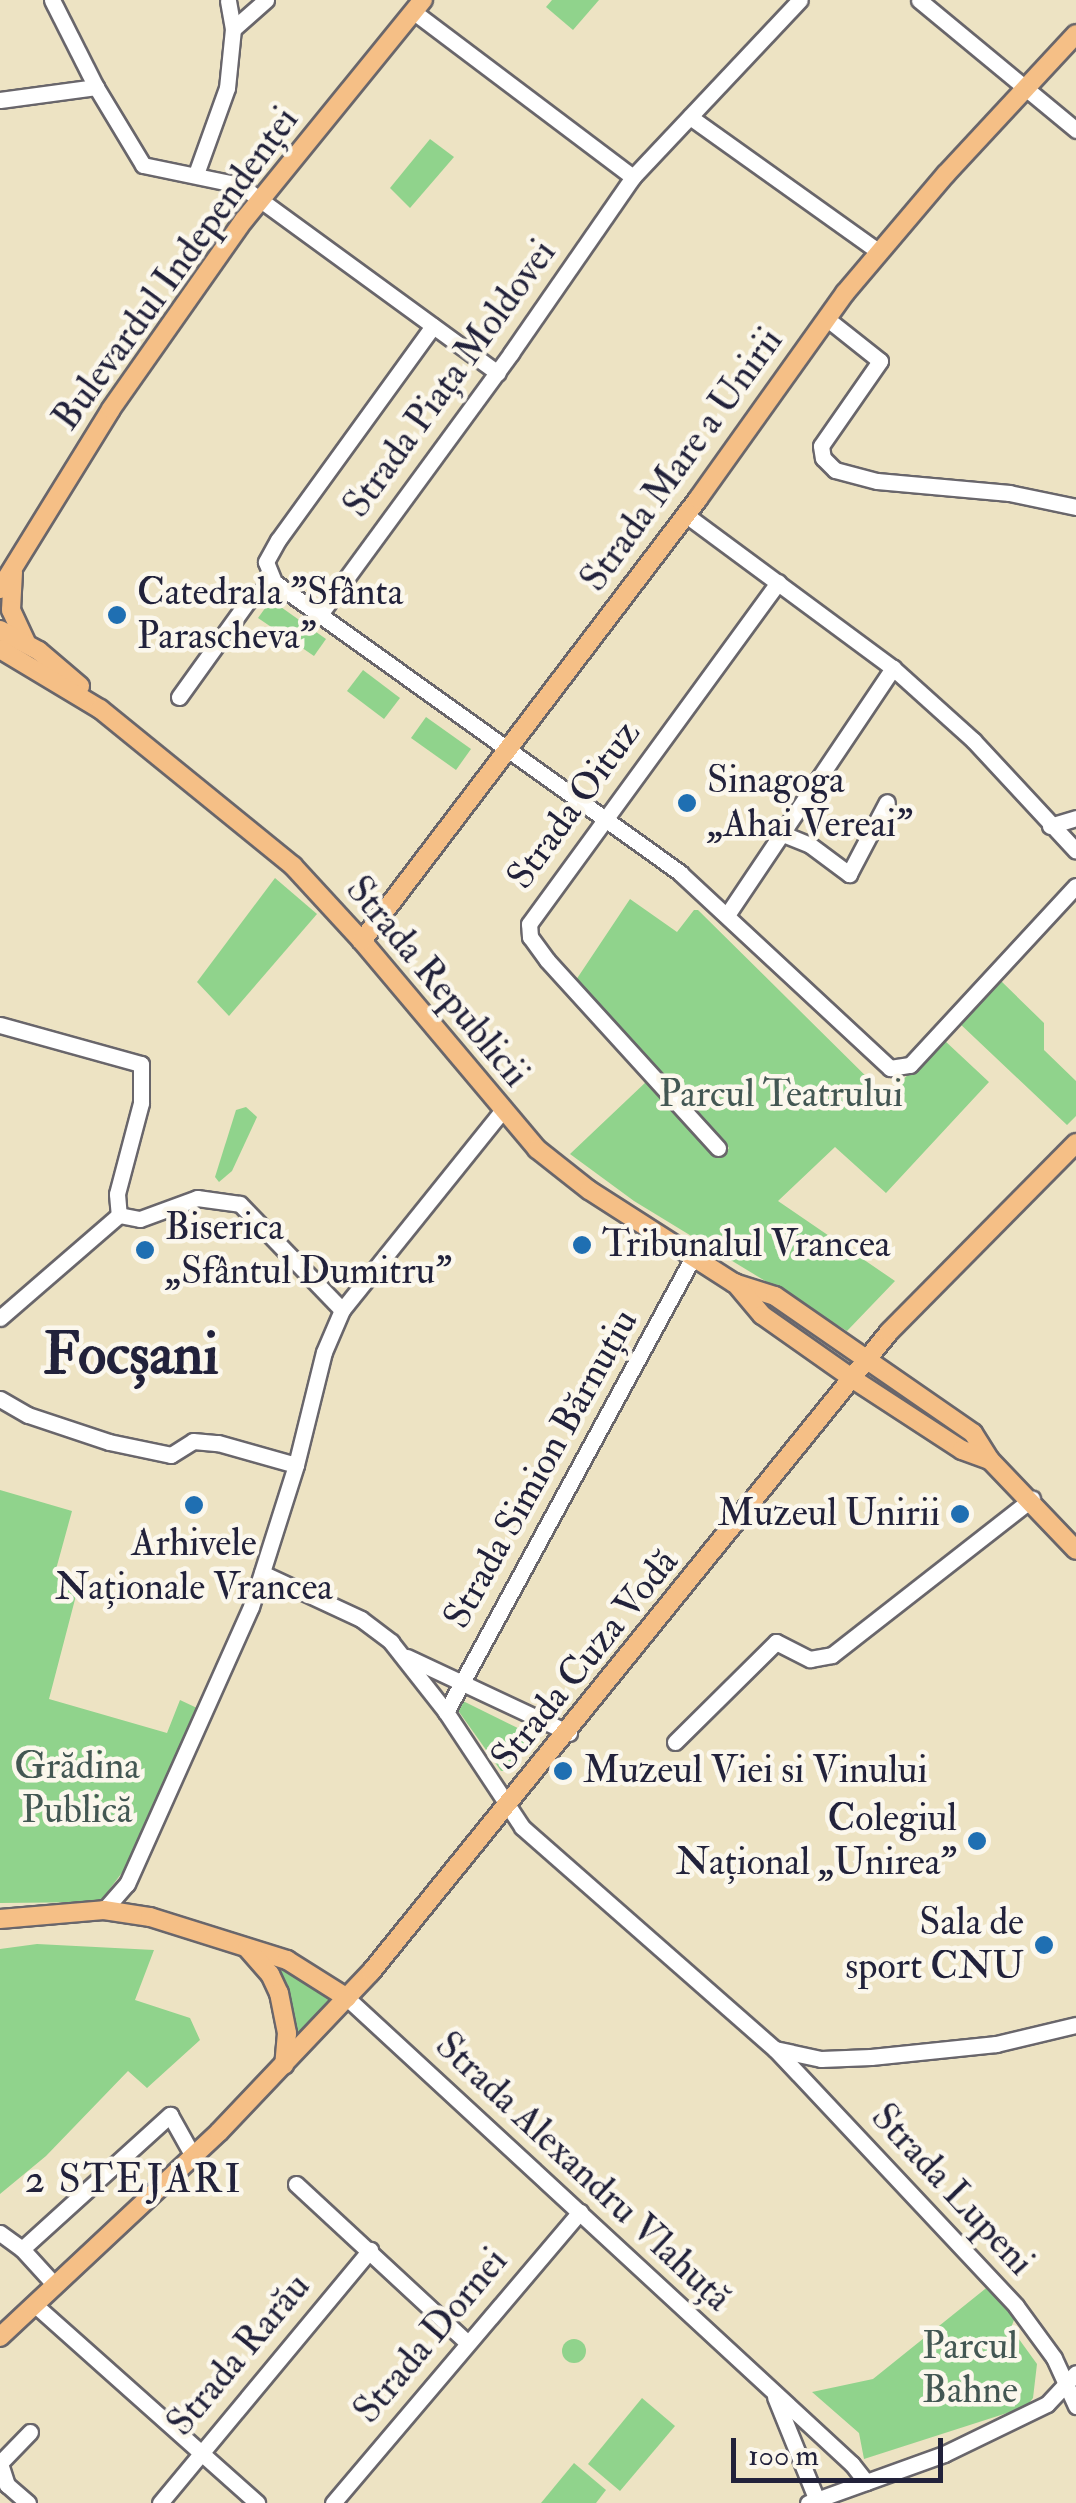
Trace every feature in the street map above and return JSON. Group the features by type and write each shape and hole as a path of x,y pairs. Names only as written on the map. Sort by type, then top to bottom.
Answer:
{"main road":[{"name":"Bulevardul Independenței","path":"0,589 110,409 260,199 418,6"},
{"name":"Strada Mare a Unirii","path":"362,941 686,515 826,318 946,174 1076,34"},
{"path":"0,657 28,654 10,610 13,565"},
{"name":"Strada Republicii","path":"0,630 293,866 362,941 502,1111 565,1172 734,1283 775,1296 973,1433 990,1460 1032,1499 1076,1550"},
{"name":"Strada Republicii","path":"0,649 28,654"},
{"name":"Strada Cuza Vodă","path":"0,2337 193,2156 347,1998 508,1808 869,1359 988,1228 1076,1143"},
{"name":"Strada Republicii","path":"734,1283 762,1315 853,1379 962,1450 990,1460"},
{"path":"0,1919 104,1910 150,1917 244,1944 308,1971 347,1998"},
{"path":"244,1944 270,1974 279,1993 287,2033 284,2064"}],"street":[{"path":"52,0 96,87 143,165 233,182 498,372"},
{"path":"196,174 227,88 233,28 228,0"},
{"path":"233,28 266,0"},
{"name":"Strada Piața Moldovei","path":"318,617 498,372 633,177 800,0"},
{"path":"919,0 1076,130"},
{"path":"418,6 633,177"},
{"path":"0,100 96,87"},
{"path":"690,117 878,252"},
{"path":"826,318 880,361 821,446 823,458 835,470 877,481 1009,493 1076,507"},
{"path":"433,326 278,540 266,562 274,582 680,874 880,1063 897,1070 921,1053 1076,886"},
{"path":"686,515 893,668 972,740 1076,852"},
{"path":"179,697 248,601 274,582"},
{"name":"Strada Oituz","path":"718,1148 530,936 529,924 601,820 778,582"},
{"path":"727,915 893,668"},
{"path":"784,834 810,845 849,874 887,802"},
{"path":"1050,826 1076,818"},
{"path":"0,1024 141,1064 141,1102 116,1194 119,1215"},
{"path":"104,1910 127,1884 262,1573 296,1465 324,1352 342,1310 502,1111"},
{"path":"119,1215 140,1220 197,1198 240,1204 342,1310"},
{"path":"0,1318 119,1215"},
{"name":"Strada Simion Bărnuțiu","path":"446,1712 693,1257"},
{"path":"0,1399 28,1415 124,1445 171,1455 193,1441 218,1443 296,1465"},
{"path":"674,1742 776,1642 810,1659 832,1655 1032,1499"},
{"path":"262,1573 361,1619 404,1656 569,1732"},
{"name":"Strada Lupeni","path":"404,1656 446,1712 508,1808 592,1892 776,2049 1016,2306 1071,2379 1076,2406"},
{"name":"Strada Alexandru Vlahuță","path":"347,1998 852,2464 866,2482"},
{"path":"776,2049 821,2060 872,2058 996,2044 1076,2026"},
{"path":"22,2249 170,2114 193,2156"},
{"path":"296,2184 468,2344"},
{"name":"Strada Dornei","path":"333,2503 580,2212"},
{"path":"0,2233 22,2249 54,2284"},
{"name":"Strada Rarău","path":"160,2503 370,2250"},
{"path":"34,2304 258,2503"},
{"name":"Strada Alexandru Vlahuță","path":"774,2394 814,2502 978,2438 1047,2404 1071,2379"},
{"path":"28,2503 8,2485 0,2463 30,2432"}],"green space":[{"path":"552,0 599,0 573,30 546,7"},
{"path":"430,139 454,157 410,208 390,188"},
{"path":"271,600 326,639 314,656 258,618"},
{"path":"363,670 400,698 384,719 347,691"},
{"path":"426,717 471,749 456,770 411,738"},
{"path":"275,878 317,914 229,1016 197,982"},
{"name":"Parcul Teatrului","path":"630,899 677,932 698,910 886,1096 944,1040 989,1082 886,1193 835,1147 778,1201 895,1281 847,1331 634,1201 570,1154 647,1081 695,1134 722,1156 729,1148 576,980"},
{"path":"1000,980 1044,1023 1044,1050 1076,1081 1076,1116 1067,1125 957,1021"},
{"path":"246,1107 257,1117 232,1171 219,1182 215,1177 236,1110"},
{"name":"Grădina Publică","path":"0,1490 72,1511 55,1573 79,1584 49,1699 167,1733 180,1700 197,1708 127,1866 100,1902 0,1903"},
{"path":"463,1701 532,1735 506,1771 501,1771 457,1709"},
{"path":"37,1944 154,1950 135,2000 190,2018 200,2040 147,2088 128,2071 46,2156 0,2194 0,1949"},
{"path":"243,1944 347,1998 284,2065 283,2009"},
{"name":"Parcul Bahne","path":"990,2285 1015,2317 1011,2328 1037,2364 1033,2398 1026,2407 864,2459 859,2433 812,2392 873,2379"},
{"path":"574,2339 586,2351 574,2363 562,2351"},
{"path":"642,2398 675,2426 620,2491 588,2464"},
{"path":"574,2463 606,2490 596,2503 541,2503"}],"place":[{"name":"Catedrala \"Sfânta Parascheva\"","path":"117,615"},
{"name":"Sinagoga „Ahai Vereai\"","path":"687,803"},
{"name":"Tribunalul Vrancea","path":"582,1245"},
{"name":"Biserica „Sfântul Dumitru\"","path":"145,1250"},
{"name":"Arhivele Naționale Vrancea","path":"194,1505"},
{"name":"Muzeul Unirii","path":"960,1514"},
{"name":"Muzeul Viei si Vinului","path":"563,1771"},
{"name":"Colegiul Național „Unirea\"","path":"977,1841"},
{"name":"Sala de sport CNU","path":"1044,1945"}],"district":[{"name":"Focșani","path":"131,1355"},
{"name":"2 STEJARI","path":"134,2180"}]}
